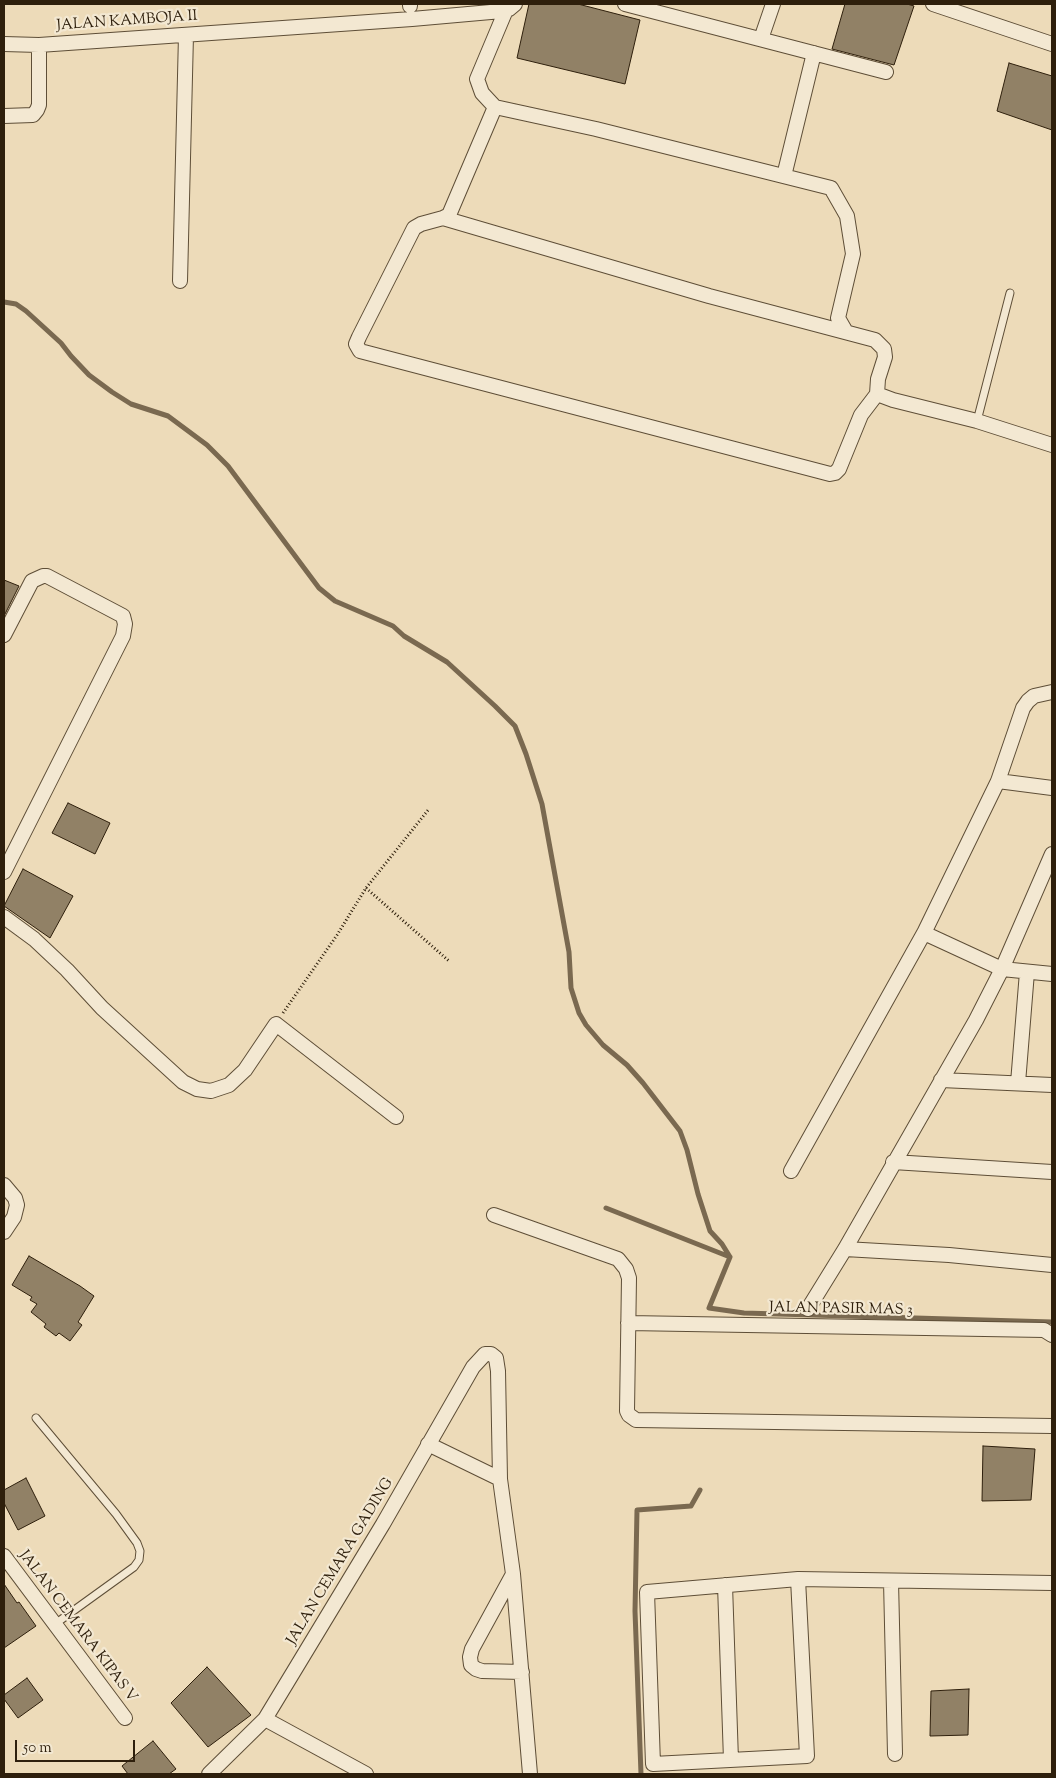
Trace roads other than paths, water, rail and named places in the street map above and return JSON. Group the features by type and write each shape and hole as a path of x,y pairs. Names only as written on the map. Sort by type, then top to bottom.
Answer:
{"street":[{"path":"625,4 886,72"},
{"path":"761,40 773,4"},
{"path":"933,4 1052,44"},
{"path":"510,7 477,79 482,93 495,108 605,132 831,188 846,216 853,254 838,318 846,332"},
{"name":"JALAN KAMBOJA II","path":"4,44 39,45 422,18 510,7"},
{"path":"180,281 186,35"},
{"name":"JALAN KAMBOJA II","path":"4,116 33,115 37,110 39,45"},
{"path":"784,176 814,53"},
{"path":"443,218 709,296 846,332 880,343 884,349 884,362 878,379 876,394 861,415 839,469 835,473 830,474 360,351 356,344 359,337 414,228 449,215 495,108"},
{"path":"876,394 977,421 1052,445"},
{"path":"4,635 32,581 43,576 48,576 123,616 126,624 123,636 4,872"},
{"path":"790,1171 924,932 998,781 1024,708 1034,696 1052,692"},
{"path":"998,781 1052,788"},
{"path":"808,1309 845,1249 893,1162 976,1020 1046,879 1052,854"},
{"path":"4,917 34,939 67,970 102,1008 183,1082 197,1089 211,1091 229,1085 245,1070 276,1024 396,1116"},
{"path":"924,932 1002,969 1052,974"},
{"path":"1018,1083 1027,972"},
{"path":"941,1080 1052,1085"},
{"path":"893,1162 1052,1172"},
{"path":"4,1185 15,1198 17,1205 14,1217 4,1232"},
{"path":"494,1215 618,1259 626,1269 629,1278 627,1411 632,1419 639,1421 1052,1426"},
{"path":"845,1249 949,1255 1052,1265"},
{"name":"JALAN PASIR MAS 3","path":"628,1323 1044,1330 1052,1335"},
{"name":"JALAN CEMARA GADING","path":"210,1774 265,1719 383,1524 473,1367 485,1354 491,1354 496,1358 498,1364 500,1479"},
{"path":"428,1444 500,1479 513,1574 530,1774"},
{"name":"JALAN CEMARA KIPAS V","path":"4,1556 125,1718"},
{"path":"513,1574 472,1649 470,1657 471,1665 482,1671 522,1672"},
{"path":"798,1579 807,1756 653,1764 647,1592 798,1579 891,1582 1052,1583"},
{"path":"891,1582 895,1754"},
{"path":"725,1585 731,1760"},
{"path":"265,1719 366,1774"}],"lane":[{"path":"977,421 1010,293"},
{"path":"36,1418 116,1514 137,1543 140,1551 139,1560 134,1567 55,1624"}],"waterway":[{"path":"4,302 16,304 26,311 61,343 89,375 112,392 131,404 168,416 207,445 228,466 319,588 335,601 393,626 404,636 447,662 515,726 542,804 569,952 571,988 579,1013 586,1025 603,1045 627,1065 643,1083 680,1131 710,1231 722,1244 730,1257 709,1308 744,1313 1052,1322"},
{"path":"606,1208 730,1257"},
{"path":"641,1774 635,1611 637,1510 691,1506 700,1490"}]}
